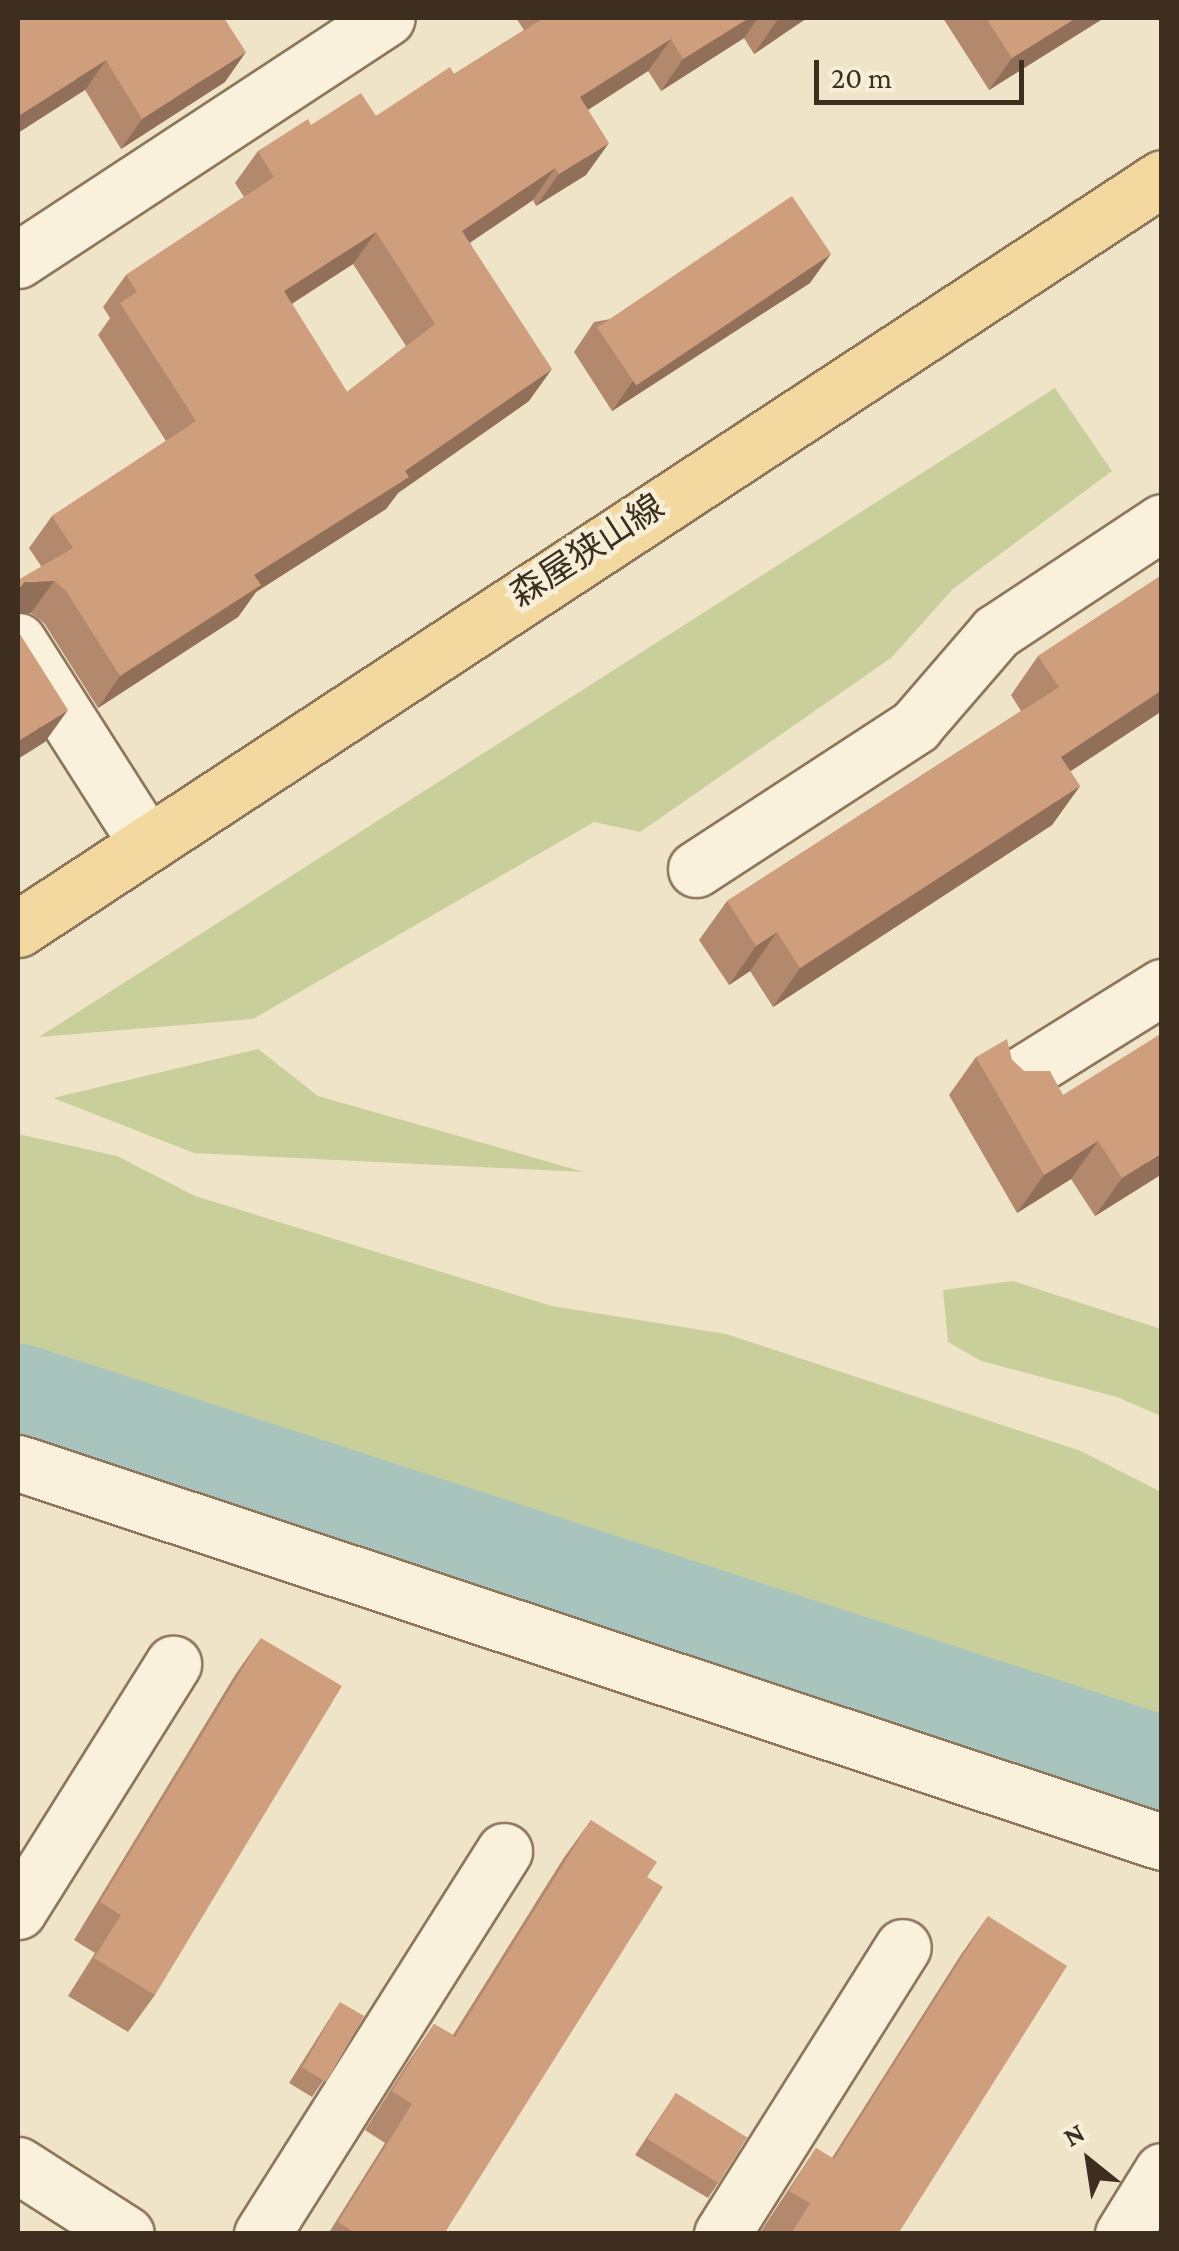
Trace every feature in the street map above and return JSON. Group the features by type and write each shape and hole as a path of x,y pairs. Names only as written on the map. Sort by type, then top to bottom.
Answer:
{"main road":[{"name":"森屋狭山線","path":"18,930 145,840 1162,178"}],"street":[{"path":"18,260 387,18"},
{"path":"696,869 915,726 996,632 1162,522"},
{"path":"18,641 145,840"},
{"path":"1011,1081 1162,987"},
{"path":"18,1463 1162,1842"},
{"path":"18,1911 173,1664"},
{"path":"262,2234 504,1851"},
{"path":"722,2234 903,1947"},
{"path":"18,2165 126,2234"},
{"path":"1123,2234 1162,2171"}],"green space":[{"path":"1055,388 1112,471 953,589 891,658 640,832 594,822 253,1019 39,1037"},
{"path":"258,1049 318,1096 584,1172 194,1153 53,1098"},
{"path":"18,1134 117,1156 195,1196 552,1306 726,1334 1081,1451 1161,1492 1161,1725 18,1350"},
{"path":"1013,1281 1161,1329 1161,1416 1117,1397 981,1361 948,1342 943,1290"}],"building":[{"path":"18,18 224,18 246,52 142,119 106,60 18,116"},
{"path":"544,18 749,18 683,59 671,39 580,97 609,143 559,174 555,168 462,231 552,369 405,471 409,477 254,575 261,585 120,676 66,591 54,581 24,582 18,590 18,580 73,548 52,516 196,421 120,303 137,292 126,275 274,177 258,151 308,119 311,125 361,93 376,116 450,67 454,74","holes":["376,232 435,324 347,392 284,291"]},
{"path":"986,18 1076,18 1012,58"},
{"path":"792,196 831,254 636,385 597,327"},
{"path":"1162,575 1162,690 1061,757 1080,786 800,968 777,932 756,946 727,901 1059,687 1038,656"},
{"path":"18,631 68,710 18,741"},
{"path":"1162,1033 1162,1153 1122,1178 1098,1141 1044,1175 976,1057 1007,1039 1012,1060 1024,1071 1050,1071 1063,1095"},
{"path":"261,1638 342,1686 155,1995 94,1958 121,1915 100,1902"},
{"path":"591,1820 657,1862 647,1877 663,1887 444,2234 357,2234 338,2222 412,2104 392,2091 434,2024 455,2037"},
{"path":"988,1916 1067,1966 898,2234 791,2234 810,2203 789,2191 816,2148 834,2159"},
{"path":"340,2002 364,2016 326,2082 302,2068"},
{"path":"676,2093 747,2138 719,2183 647,2139"}],"waterway":[{"path":"18,1408 1162,1781"}]}
